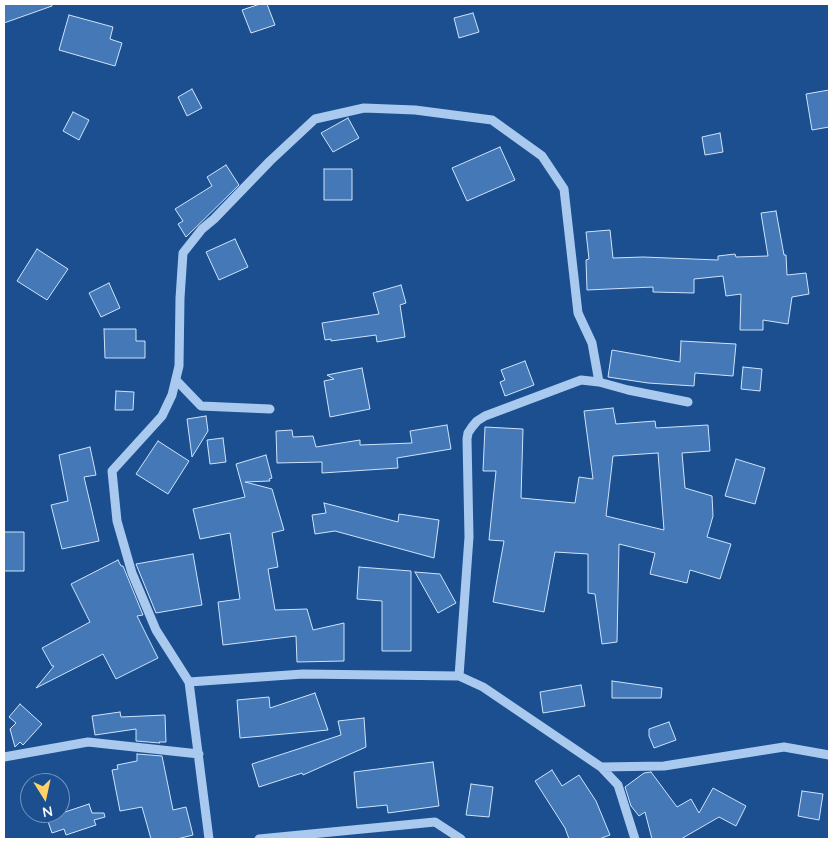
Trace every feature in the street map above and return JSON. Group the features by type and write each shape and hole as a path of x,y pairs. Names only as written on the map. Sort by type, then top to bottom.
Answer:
{"street":[{"path":"209,839 189,682 156,630 132,573 117,521 112,471 162,416 172,395 179,366 183,253 202,229 315,119 364,108 415,110 492,120 542,156 564,189 578,313 592,343 599,382"},
{"path":"176,380 201,406 270,409"},
{"path":"459,676 469,537 468,433 476,421 484,416 581,380 599,382 688,402"},
{"path":"189,682 303,674 459,676 483,687 601,767 618,785 635,839"},
{"path":"4,757 88,742 198,754"},
{"path":"601,767 664,766 784,747 829,755"},
{"path":"259,839 436,822 461,839"}],"building":[{"path":"4,4 52,4 52,6 4,23"},
{"path":"260,4 267,4 275,25 251,33 242,10"},
{"path":"473,13 479,32 459,38 454,18"},
{"path":"69,15 113,27 110,39 122,43 115,66 59,50"},
{"path":"192,89 202,108 187,116 178,97"},
{"path":"829,90 829,127 812,130 806,94"},
{"path":"73,112 89,120 79,140 63,131"},
{"path":"348,118 359,138 333,152 321,133"},
{"path":"720,133 723,152 705,155 702,137"},
{"path":"500,147 515,180 467,201 452,168"},
{"path":"226,165 239,185 186,237 178,224 183,221 175,209 212,186 207,177"},
{"path":"324,169 352,169 352,200 324,200"},
{"path":"776,211 784,255 786,255 787,275 806,273 809,294 792,297 788,324 763,320 763,330 740,330 741,294 726,296 723,276 694,279 694,293 653,292 653,287 587,290 586,260 589,259 586,232 610,230 613,258 643,257 718,260 718,256 735,254 736,257 768,256 761,213"},
{"path":"235,239 248,267 219,280 206,252"},
{"path":"37,249 68,269 47,300 17,281"},
{"path":"109,283 120,308 101,317 89,293"},
{"path":"401,285 406,303 400,305 405,337 377,342 376,335 331,341 331,339 325,340 322,323 379,314 373,293"},
{"path":"104,329 136,329 136,341 145,341 145,358 105,358"},
{"path":"681,341 736,344 733,376 695,373 694,386 648,383 608,377 612,350 680,362"},
{"path":"525,361 534,385 505,396 500,382 505,380 501,370"},
{"path":"743,367 762,369 760,391 741,389"},
{"path":"362,368 370,409 330,417 324,381 334,379 327,375"},
{"path":"116,391 134,392 133,410 115,410"},
{"path":"613,408 616,424 655,421 656,428 708,425 710,451 682,453 685,488 712,496 713,516 707,537 731,544 720,579 690,570 687,583 650,574 655,553 619,544 617,642 602,644 595,594 588,593 588,554 555,552 544,612 493,602 504,541 489,540 496,471 483,471 485,427 523,429 521,498 575,503 579,477 593,479 584,411","holes":["658,453 664,530 606,516 613,456"]},
{"path":"206,416 208,431 192,457 187,419"},
{"path":"447,425 451,449 397,458 398,468 322,473 322,462 277,463 276,431 292,430 293,437 313,436 316,447 360,440 360,445 412,443 410,431"},
{"path":"223,438 226,462 210,464 207,440"},
{"path":"158,441 189,461 168,494 136,474"},
{"path":"90,447 96,475 84,477 99,541 62,549 51,505 68,501 59,455"},
{"path":"266,455 272,478 269,479 270,481 245,482 272,489 284,530 272,533 278,567 268,569 275,610 307,609 313,630 344,623 344,661 297,662 296,636 223,645 218,602 240,599 230,533 200,539 193,509 245,497 236,464"},
{"path":"736,459 765,468 755,504 725,496"},
{"path":"324,503 398,522 399,514 439,520 434,558 335,531 315,534 312,515 326,513"},
{"path":"4,532 24,532 24,571 4,571"},
{"path":"193,554 202,605 156,613 136,564"},
{"path":"118,560 121,566 123,566 143,615 137,616 158,658 116,679 103,654 36,688 54,666 52,666 42,648 90,622 71,584"},
{"path":"359,567 411,571 411,651 382,651 382,601 357,599"},
{"path":"415,572 440,574 456,603 438,613"},
{"path":"612,681 662,688 661,698 612,698"},
{"path":"581,685 585,706 543,713 540,692"},
{"path":"315,693 328,730 240,738 237,700 269,697 270,708"},
{"path":"20,704 42,724 23,745 20,742 15,747 10,729 16,723 9,717"},
{"path":"120,712 121,717 165,715 166,742 136,741 136,729 95,735 92,716"},
{"path":"364,718 366,747 303,775 302,773 259,787 252,764 341,735 338,721"},
{"path":"669,722 676,740 654,748 649,736 649,729"},
{"path":"137,754 162,756 173,810 186,807 193,835 177,839 151,839 142,807 120,811 112,770 118,769 117,765 137,761"},
{"path":"433,762 439,806 388,813 387,805 357,808 354,772"},
{"path":"552,770 562,786 579,775 596,801 610,835 599,839 569,839 565,828 535,781"},
{"path":"651,772 677,807 691,799 699,813 713,788 746,806 736,826 719,817 681,839 652,839 645,812 639,816 631,806 625,787 644,773"},
{"path":"471,784 493,787 489,817 466,815"},
{"path":"802,791 823,794 819,820 798,816"},
{"path":"89,804 92,813 104,813 105,817 94,820 96,825 66,835 64,829 52,833 48,823 70,823 70,810"}]}
